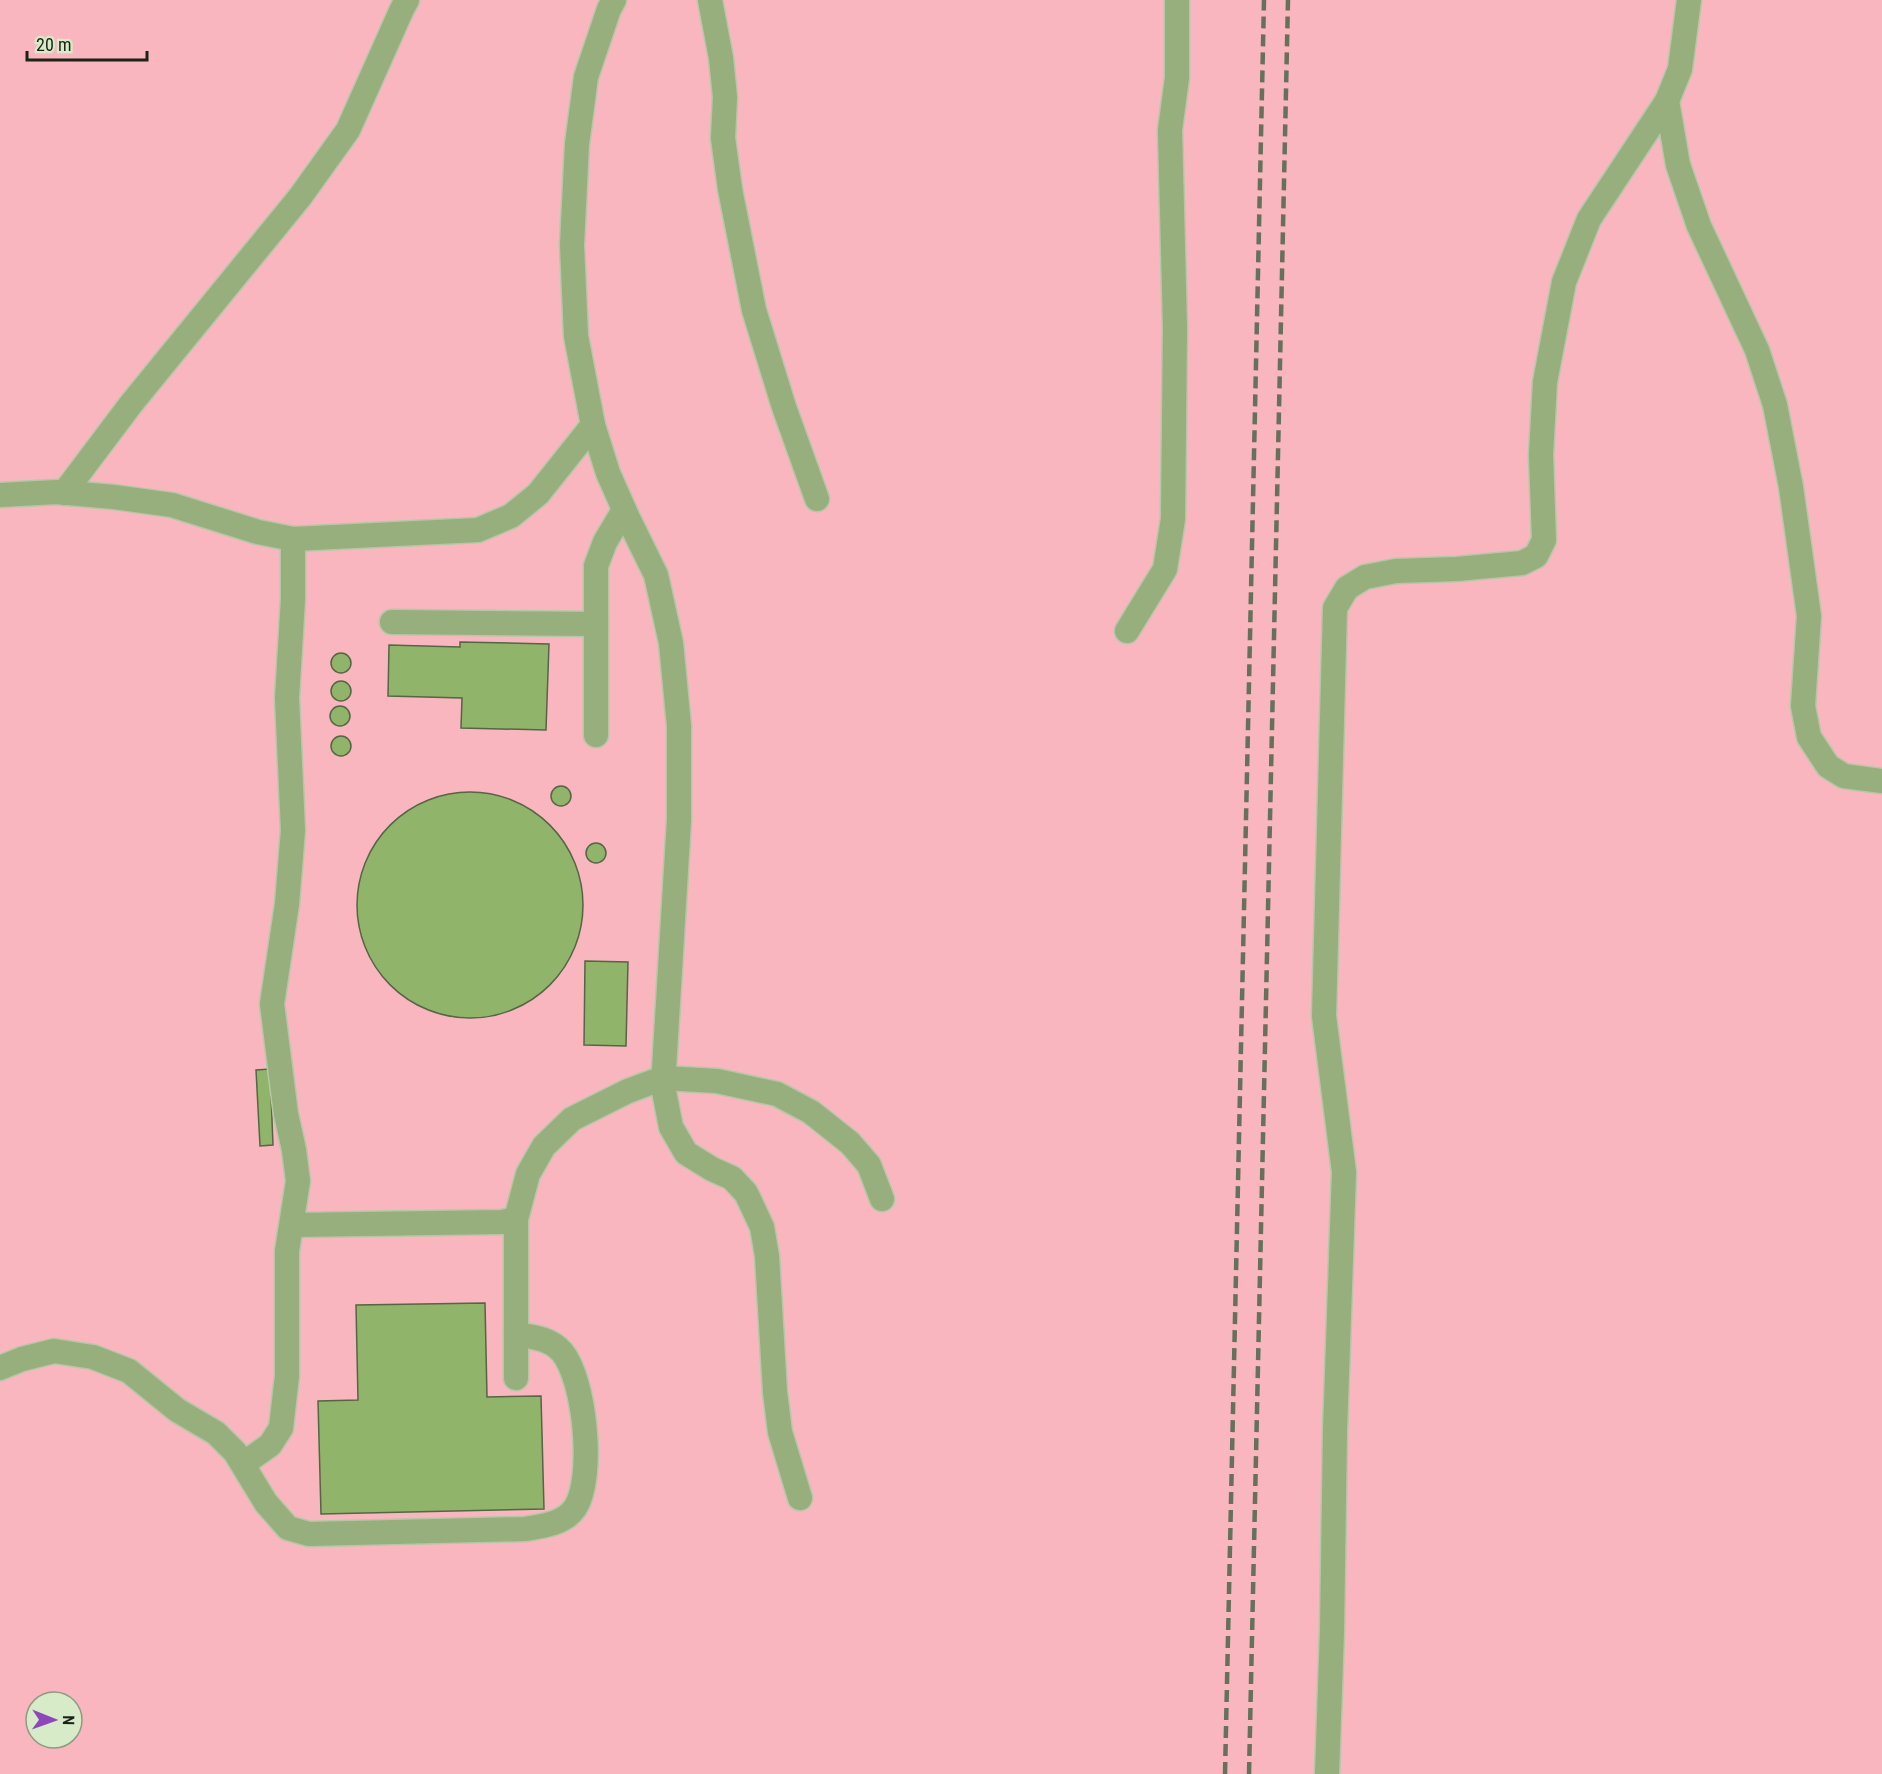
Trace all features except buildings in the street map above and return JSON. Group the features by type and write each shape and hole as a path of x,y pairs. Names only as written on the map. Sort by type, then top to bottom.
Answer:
{"lane":[{"path":"64,493 131,404 300,197 348,130 408,0"},
{"path":"614,0 586,77 577,144 572,245 576,336 592,425 608,473 656,575 671,643 679,726 679,820 663,1078 670,1127 686,1153 732,1178 746,1193 762,1227 767,1256 775,1392 780,1432 801,1498"},
{"path":"710,0 721,58 725,97 723,138 728,179 754,310 784,407 817,499"},
{"path":"1127,630 1165,569 1173,519 1175,328 1170,130 1177,78 1177,0"},
{"path":"1327,1774 1344,1172 1324,1016 1335,608 1347,588 1365,577 1396,571 1457,569 1522,563 1536,556 1544,540 1541,454 1545,382 1564,282 1588,219 1667,101 1680,69 1689,0"},
{"path":"1667,101 1678,165 1699,226 1757,350 1775,405 1791,487 1809,616 1803,706 1809,737 1828,766 1844,776 1882,781"},
{"path":"0,495 64,493 114,497 172,506 258,532 293,539 478,530 511,516 538,494 592,425"},
{"path":"596,735 596,566 605,542 624,510"},
{"path":"243,1464 270,1445 281,1428 287,1376 286,1251 298,1181 286,1114 272,1004 286,904 293,830 287,698 293,599 293,539"},
{"path":"392,622 596,624"},
{"path":"516,1378 516,1219 528,1174 544,1146 572,1119 628,1091 663,1078 717,1081 777,1094 802,1107 850,1143 868,1165 882,1199"},
{"path":"292,1225 502,1222 516,1219"},
{"path":"0,1368 22,1359 54,1351 93,1357 129,1371 177,1410 216,1433 235,1452 266,1503 288,1528 309,1534 525,1529 556,1523 574,1509 583,1489 587,1463 581,1405 573,1371 562,1352 542,1338 516,1334"}],"shaded area":[{"path":"0,0 1882,0 1882,1774 0,1774"}],"railway":[{"path":"1225,1774 1264,0"},
{"path":"1249,1774 1288,0"}]}
